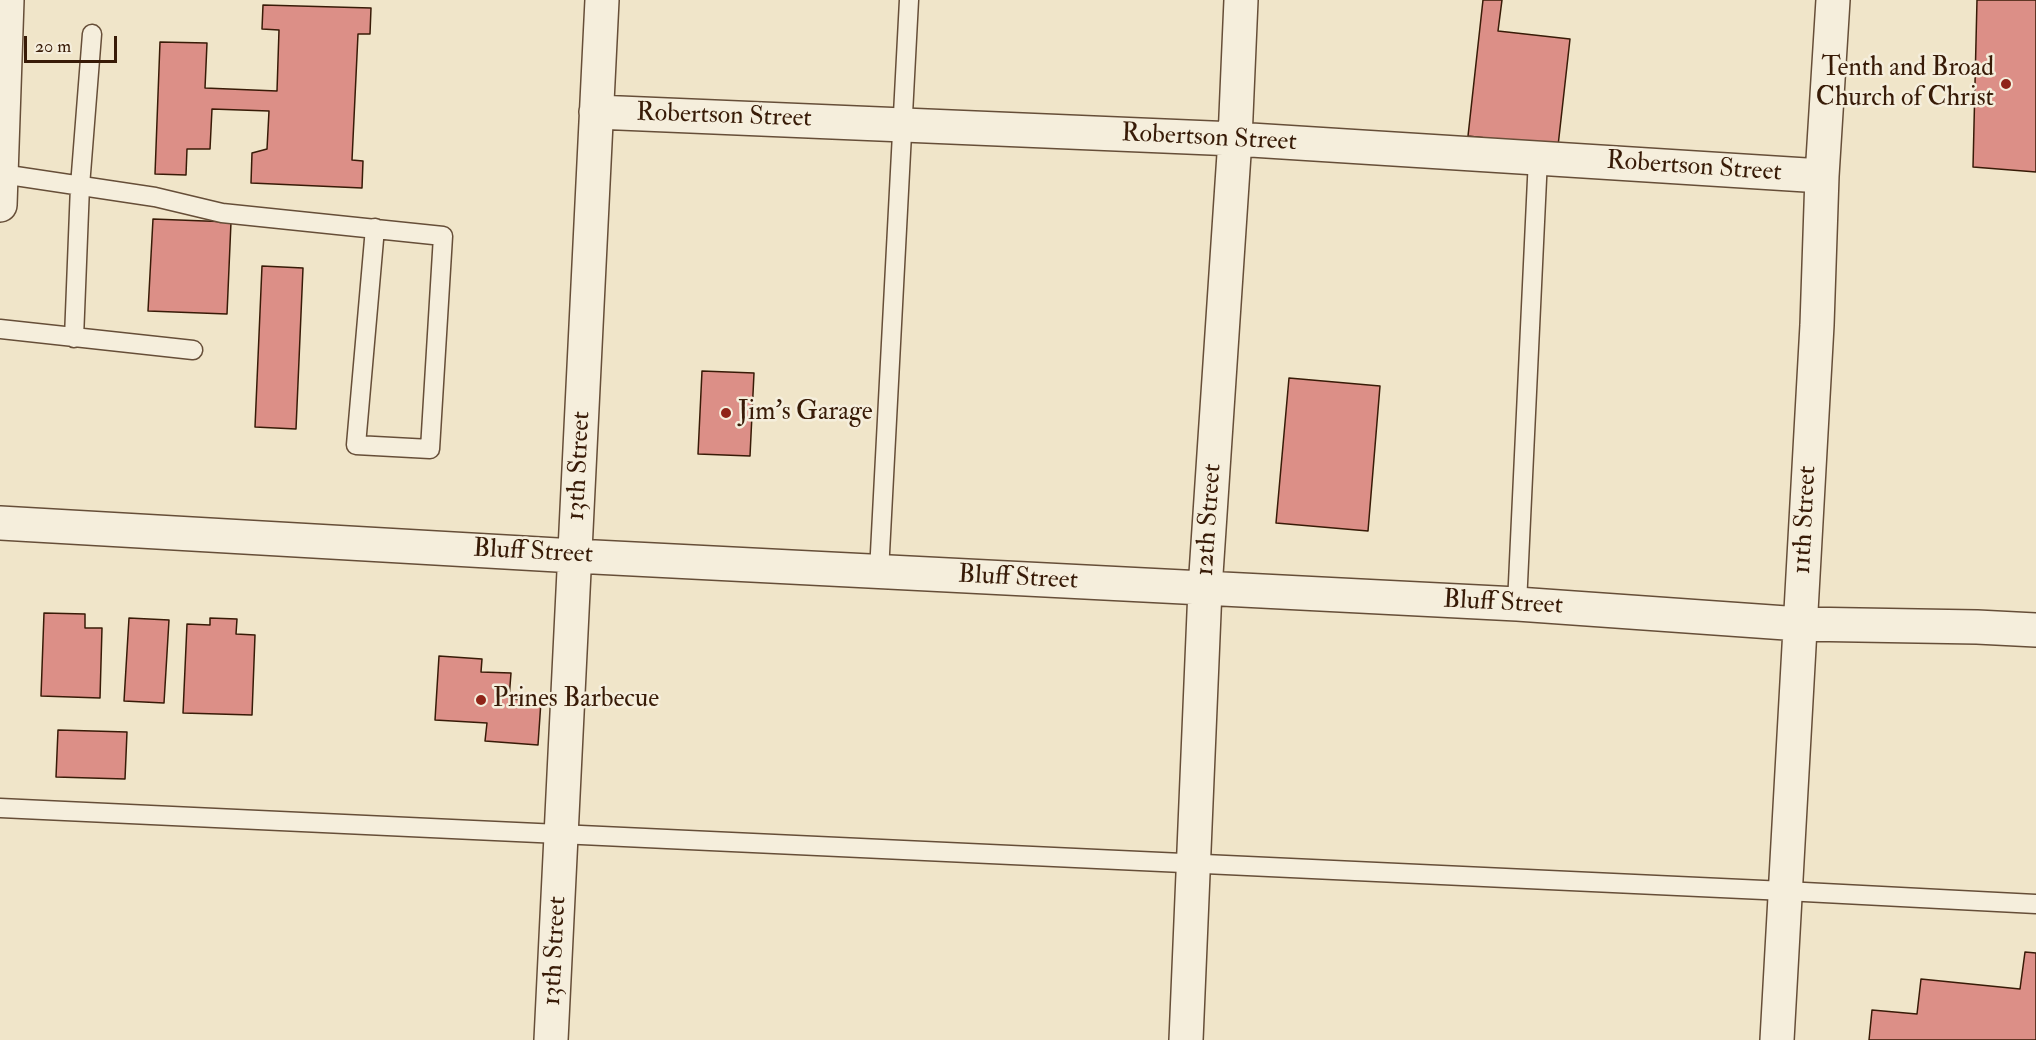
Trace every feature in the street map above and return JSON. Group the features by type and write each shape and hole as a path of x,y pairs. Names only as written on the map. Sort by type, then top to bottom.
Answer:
{"street":[{"path":"1,189 7,0"},
{"name":"13th Street","path":"551,1040 602,0"},
{"name":"12th Street","path":"1186,1040 1206,589 1235,140 1240,0"},
{"name":"11th Street","path":"1777,1040 1817,324 1821,176 1833,0"},
{"name":"Robertson Street","path":"596,112 1235,140 1821,176"},
{"name":"Bluff Street","path":"0,523 575,556 1517,604 1800,624 2036,630"}],"lane":[{"path":"879,572 909,0"},
{"path":"74,338 80,186 92,34"},
{"path":"1517,604 1538,158"},
{"path":"1,189 80,186 155,197 222,213 375,228 443,236 430,449 356,445 375,228"},
{"path":"0,329 193,350"},
{"path":"0,808 2036,904"}],"building":[{"path":"1483,0 1502,0 1498,31 1570,39 1558,146 1468,136"},
{"name":"Tenth and Broad Church of Christ","path":"1977,0 2036,0 2036,172 1973,167"},
{"path":"263,5 371,8 370,34 358,34 352,160 363,161 362,188 251,183 252,153 267,149 269,111 212,109 210,149 187,149 186,175 155,174 160,42 207,43 205,88 277,91 279,30 262,29"},
{"path":"153,219 231,222 227,314 148,311"},
{"path":"262,266 303,268 296,429 255,427"},
{"name":"Jim's Garage","path":"702,371 754,373 750,456 698,454"},
{"path":"1289,378 1380,386 1368,531 1276,523"},
{"path":"44,613 85,614 85,628 102,628 100,698 41,696"},
{"path":"129,618 169,620 164,703 124,701"},
{"path":"210,618 237,619 236,634 255,635 252,715 183,713 187,624 210,625"},
{"name":"Prines Barbecue","path":"439,656 482,659 481,672 511,673 509,699 541,701 538,745 485,741 487,723 435,720"},
{"path":"58,730 127,732 125,779 56,777"},
{"path":"2025,952 2036,953 2036,1040 1869,1040 1872,1010 1917,1014 1921,979 2020,989"}],"place":[{"name":"Tenth and Broad Church of Christ","path":"2006,84"},
{"name":"Jim's Garage","path":"726,413"},
{"name":"Prines Barbecue","path":"481,700"}]}
